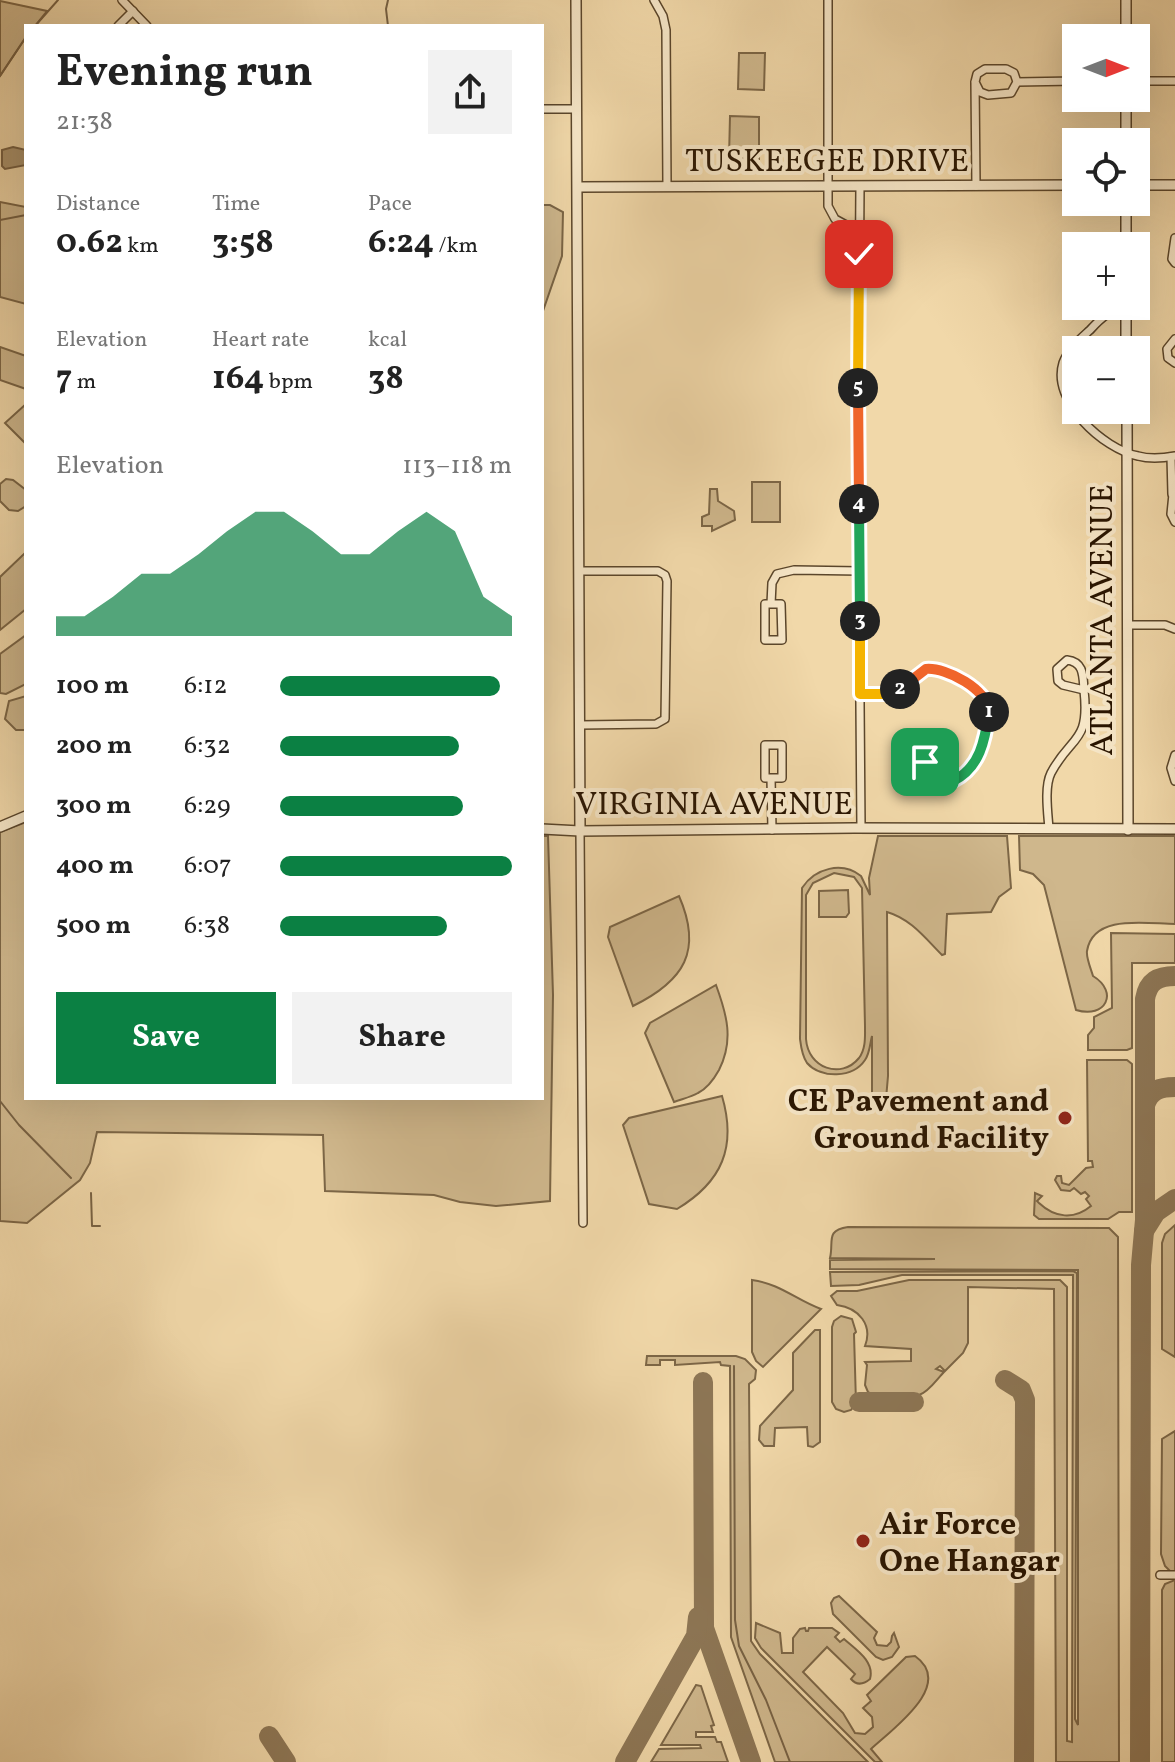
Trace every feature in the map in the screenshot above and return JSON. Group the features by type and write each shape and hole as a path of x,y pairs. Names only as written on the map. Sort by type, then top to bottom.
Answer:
{"street":[{"path":"122,0 145,24"},
{"path":"576,0 583,1223"},
{"path":"654,0 663,16 666,30 667,187"},
{"path":"828,0 831,215 859,232"},
{"path":"1126,0 1126,24"},
{"path":"120,24 133,11"},
{"path":"976,186 977,74 989,69 1010,70 1017,82"},
{"path":"1017,82 1062,81"},
{"path":"1150,81 1175,81"},
{"path":"975,82 980,92 1001,95 1014,90 1017,82"},
{"path":"544,109 577,109"},
{"name":"TUSKEEGEE DRIVE","path":"578,187 1062,185"},
{"path":"1150,185 1175,185"},
{"path":"860,186 861,828"},
{"path":"1175,238 1172,259 1175,263"},
{"path":"1100,320 1070,348 1061,377 1063,391 1072,409 1098,435 1138,457 1173,457 1171,514 1175,522"},
{"path":"1175,339 1169,344 1167,353 1175,363"},
{"name":"ATLANTA AVENUE","path":"1127,424 1128,830"},
{"path":"579,571 656,570 663,573 667,581 665,719 656,724 580,725"},
{"path":"771,604 772,583 780,572 860,571"},
{"path":"765,604 771,604 781,604 782,640 765,640 765,604"},
{"path":"1128,625 1165,625 1175,629"},
{"path":"1049,829 1049,776 1082,730 1086,714 1084,690 1082,672 1077,663 1067,660 1058,666 1058,681 1084,690"},
{"path":"860,694 893,694 920,672 933,668 984,695 990,709 981,753 967,772 953,781 938,786 917,788 908,783 905,772 912,762 922,761 953,781"},
{"path":"765,745 782,745 782,778 771,778 765,778 765,745"},
{"path":"1175,755 1171,768 1175,781"},
{"path":"771,778 772,830"},
{"path":"0,827 24,817"},
{"name":"VIRGINIA AVENUE","path":"544,829 1175,829"},
{"path":"1160,1575 1175,1575"}],"shaded area":[{"path":"0,1 47,11 37,24 24,24 24,40 0,76"},
{"path":"739,53 765,53 764,90 738,89"},
{"path":"730,116 759,117 759,159 729,158"},
{"path":"13,147 24,150 24,165 5,169 2,166 2,150"},
{"path":"0,202 24,207 24,303 0,297"},
{"path":"544,205 563,212 562,256 544,308"},
{"path":"0,347 24,355 24,388 0,380"},
{"path":"24,406 24,442 5,423"},
{"path":"6,479 13,480 24,488 24,507 18,511 9,510 0,501 0,484"},
{"path":"752,482 780,482 780,522 752,522"},
{"path":"710,489 717,489 718,501 734,511 735,520 712,531 712,526 702,526 702,517 709,514"},
{"path":"24,554 24,611 0,630 0,577"},
{"path":"24,636 24,685 6,694 0,693 0,654"},
{"path":"24,697 24,730 16,730 5,719 9,701"},
{"path":"24,823 24,1100 544,1100 544,836 548,836 553,995 550,1201 496,1206 434,1195 325,1191 323,1135 97,1132 90,1163 80,1180 27,1223 0,1221 0,832"},
{"path":"878,836 1007,836 1011,888 999,897 991,912 947,914 945,954 942,955 910,924 887,912 886,1099 872,1096 872,1036 868,1054 860,1066 837,1074 820,1072 807,1063 800,1039 802,888 821,871 837,868 854,871 861,876 870,895 869,878","holes":["834,873 854,877 862,888 865,1042 859,1058 852,1065 826,1068 813,1057 806,1039 806,895 813,883"]},
{"path":"1019,836 1175,836 1175,924 1123,923 1099,931 1091,939 1088,960 1093,976 1106,989 1107,996 1106,1002 1095,1011 1076,1010 1044,885 1033,874 1020,870"},
{"path":"848,890 849,913 846,917 819,917 819,891"},
{"path":"679,896 689,933 684,962 665,986 633,1006 608,937 610,927"},
{"path":"1111,933 1175,934 1175,963 1132,963 1132,1048 1088,1050 1088,1035 1094,1028 1094,1017 1112,1008"},
{"path":"716,985 727,1028 724,1059 705,1089 674,1102 645,1033 650,1023"},
{"path":"1087,1060 1127,1060 1132,1064 1132,1212 1119,1212 1108,1219 1039,1219 1034,1215 1035,1193 1042,1196 1037,1201 1039,1203 1058,1214 1078,1214 1091,1206 1085,1192 1081,1194 1074,1188 1061,1190 1055,1180 1061,1176 1062,1183 1069,1185 1086,1168 1093,1167 1092,1161 1088,1161"},
{"path":"722,1096 728,1131 722,1162 715,1175 677,1209 649,1204 623,1125 629,1118"},
{"path":"1175,1225 1175,1357 1162,1349 1162,1243 1165,1234"},
{"path":"848,1227 1109,1228 1118,1237 1119,1762 1056,1762 1054,1289 968,1287 968,1343 963,1353 945,1371 940,1366 936,1369 944,1372 926,1391 913,1397 900,1398 868,1392 865,1362 911,1361 911,1349 865,1346 867,1331 862,1319 852,1310 837,1305 831,1296 837,1291 857,1291 909,1280 1060,1280 1067,1287 1067,1741 1072,1742 1073,1275 902,1275 859,1285 831,1286 830,1272 1077,1273 1075,1719 1078,1725 1078,1270 830,1269 830,1260 935,1259 830,1258 833,1234"},
{"path":"752,1280 772,1285 821,1309 763,1367 752,1352"},
{"path":"841,1316 852,1319 856,1332 856,1403 851,1410 844,1412 836,1409 832,1402 832,1327"},
{"path":"815,1330 820,1330 820,1442 813,1447 808,1446 807,1427 775,1428 774,1446 764,1446 759,1440 760,1426 793,1390 793,1353"},
{"path":"647,1356 736,1356 745,1359 756,1370 755,1379 749,1384 751,1641 760,1654 868,1762 775,1762 731,1637 730,1366 721,1365 720,1362 675,1365 675,1360 660,1360 660,1365 646,1365"},
{"path":"1175,1431 1175,1571 1170,1571 1161,1554 1162,1439"},
{"path":"1175,1580 1175,1762 1162,1762 1162,1590 1165,1584"},
{"path":"839,1596 877,1632 874,1638 877,1645 887,1646 894,1633 899,1647 892,1657 883,1660 876,1657 833,1614 831,1603"},
{"path":"756,1623 780,1633 782,1653 793,1653 793,1638 800,1629 832,1628 839,1633 835,1637 840,1642 844,1639 863,1656 871,1673 870,1679 863,1683 851,1679 855,1674 827,1647 803,1672 843,1713 855,1733 865,1734 873,1727 872,1717 863,1708 871,1701 867,1695 906,1657 915,1656 926,1668 928,1680 916,1706 871,1749 882,1762 875,1762 761,1648 755,1638"},
{"path":"696,1685 701,1686 714,1725 711,1726 713,1732 696,1732 696,1737 715,1737 717,1742 721,1742 728,1762 651,1762 659,1749 701,1748 700,1745 661,1745"}],"waterway":[{"path":"37,24 58,0"},
{"path":"388,0 388,24"},
{"path":"0,76 24,40"},
{"path":"0,220 24,215"},
{"path":"0,1101 71,1178"},
{"path":"91,1193 92,1226 100,1226"},
{"path":"734,1366 735,1620 739,1646 766,1700 790,1762"}],"taxiway":[{"path":"1140,1762 1145,999 1155,981 1175,976"},
{"path":"1145,1105 1156,1090 1175,1087"},
{"path":"1144,1231 1156,1212 1175,1199"},
{"path":"1005,1380 1021,1390 1025,1400 1024,1762"},
{"path":"703,1382 704,1628 751,1762"},
{"path":"859,1402 914,1402"},
{"path":"625,1762 696,1636 698,1617"},
{"path":"269,1736 286,1762"}],"place":[{"name":"CE Pavement and Ground Facility","path":"1065,1118"},
{"name":"Air Force One Hangar","path":"863,1541"}],"route":[{"path":"859,254 860,694 893,694 920,672 933,668 978,690 989,702 990,709 981,753 967,772 953,781 925,762"}]}
